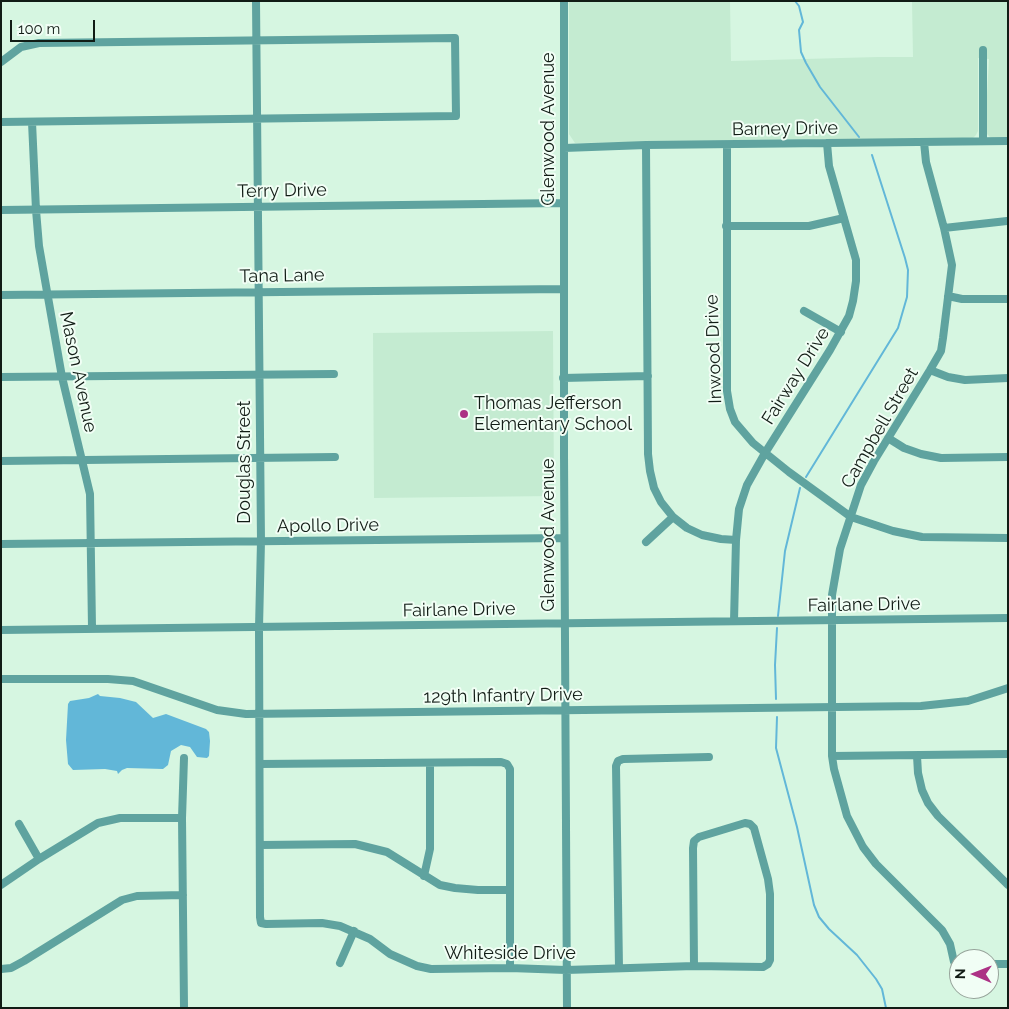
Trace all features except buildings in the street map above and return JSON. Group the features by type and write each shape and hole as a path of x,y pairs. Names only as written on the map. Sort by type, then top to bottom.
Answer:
{"street":[{"name":"Douglas Street","path":"256,1 261,541 259,628 261,923"},
{"name":"Glenwood Avenue","path":"564,1 563,378 567,1008"},
{"path":"1,62 21,48 39,43 455,38 456,116 1,122"},
{"path":"983,50 983,141"},
{"name":"Mason Avenue","path":"32,122 39,246 62,377 90,494 92,628"},
{"name":"Barney Drive","path":"564,148 646,144 727,145 1008,141"},
{"name":"Campbell Street","path":"924,142 926,162 952,265 941,351 861,485 840,549 832,595 832,756 847,816 863,847 876,864 942,930 952,949"},
{"name":"Fairway Drive","path":"734,621 736,540 739,508 744,493 755,469 840,332 849,316 853,301 856,281 856,260 829,166 827,143"},
{"path":"646,144 648,454 650,471 654,488 661,502 673,517 687,528 702,535 721,540 736,540"},
{"name":"Inwood Drive","path":"727,145 727,391 730,409 742,433 788,472 851,517 893,531 922,537 1008,538"},
{"name":"Terry Drive","path":"1,210 563,204"},
{"path":"726,226 809,226 844,218"},
{"path":"944,228 1007,221"},
{"name":"Tana Lane","path":"1,294 563,289"},
{"path":"948,296 962,299 1008,299"},
{"path":"804,310 840,332"},
{"path":"930,370 948,377 965,380 1008,378"},
{"path":"1,377 334,374"},
{"path":"563,378 648,376"},
{"path":"888,438 904,448 941,458 1008,457"},
{"path":"1,461 335,457"},
{"path":"646,542 673,517"},
{"name":"Apollo Drive","path":"1,544 564,538"},
{"name":"Fairlane Drive","path":"1,630 1008,618"},
{"name":"129th Infantry Drive","path":"1,679 108,679 133,681 217,710 233,713 260,714 921,706 968,701 1008,688"},
{"path":"832,756 1008,754"},
{"path":"917,756 918,773 922,790 928,803 938,816 1008,886"},
{"path":"619,968 616,766 618,761 623,759 709,757"},
{"path":"184,758 182,818 184,1007"},
{"path":"260,764 501,762 507,764 510,769 510,968"},
{"path":"424,876 430,849 430,764"},
{"path":"1,885 86,829 104,821 120,818 182,818"},
{"path":"19,824 39,860"},
{"name":"Whiteside Drive","path":"261,923 322,923 340,926 370,939 390,954 417,966 431,969 510,968 566,970 694,966 763,967 770,960 768,879 754,828 750,824 699,837 694,841 694,966"},
{"path":"260,845 355,844 387,852 440,885 455,888 510,890"},
{"path":"1,969 11,968 24,961 122,900 137,896 183,895"},
{"path":"340,963 354,931"}],"shaded area":[{"path":"569,1 730,1 731,61 913,57 912,1 1008,1 1008,138 991,138 985,132 989,59 978,58 978,131 973,138 575,143 569,134"},
{"name":"Thomas Jefferson Elementary School","path":"553,331 554,496 374,498 373,333"}],"water":[{"path":"98,694 100,696 136,702 153,718 166,714 206,729 209,732 210,741 209,756 207,758 197,757 190,747 181,745 171,751 168,765 163,769 127,768 118,774 117,771 105,769 73,770 68,764 66,740 68,704 70,701 89,698"}],"waterway":[{"path":"795,1 799,6 803,22 799,30 801,52 806,63 820,87 859,137"},
{"path":"806,477 898,328 907,297 908,270 872,155"},
{"path":"778,616 785,551 800,488"},
{"path":"776,699 777,628"},
{"path":"777,717 776,748 797,827 814,905 819,917 829,929 857,955 876,979 882,989 886,1008"}],"place":[{"name":"Thomas Jefferson Elementary School","path":"464,414"}]}
